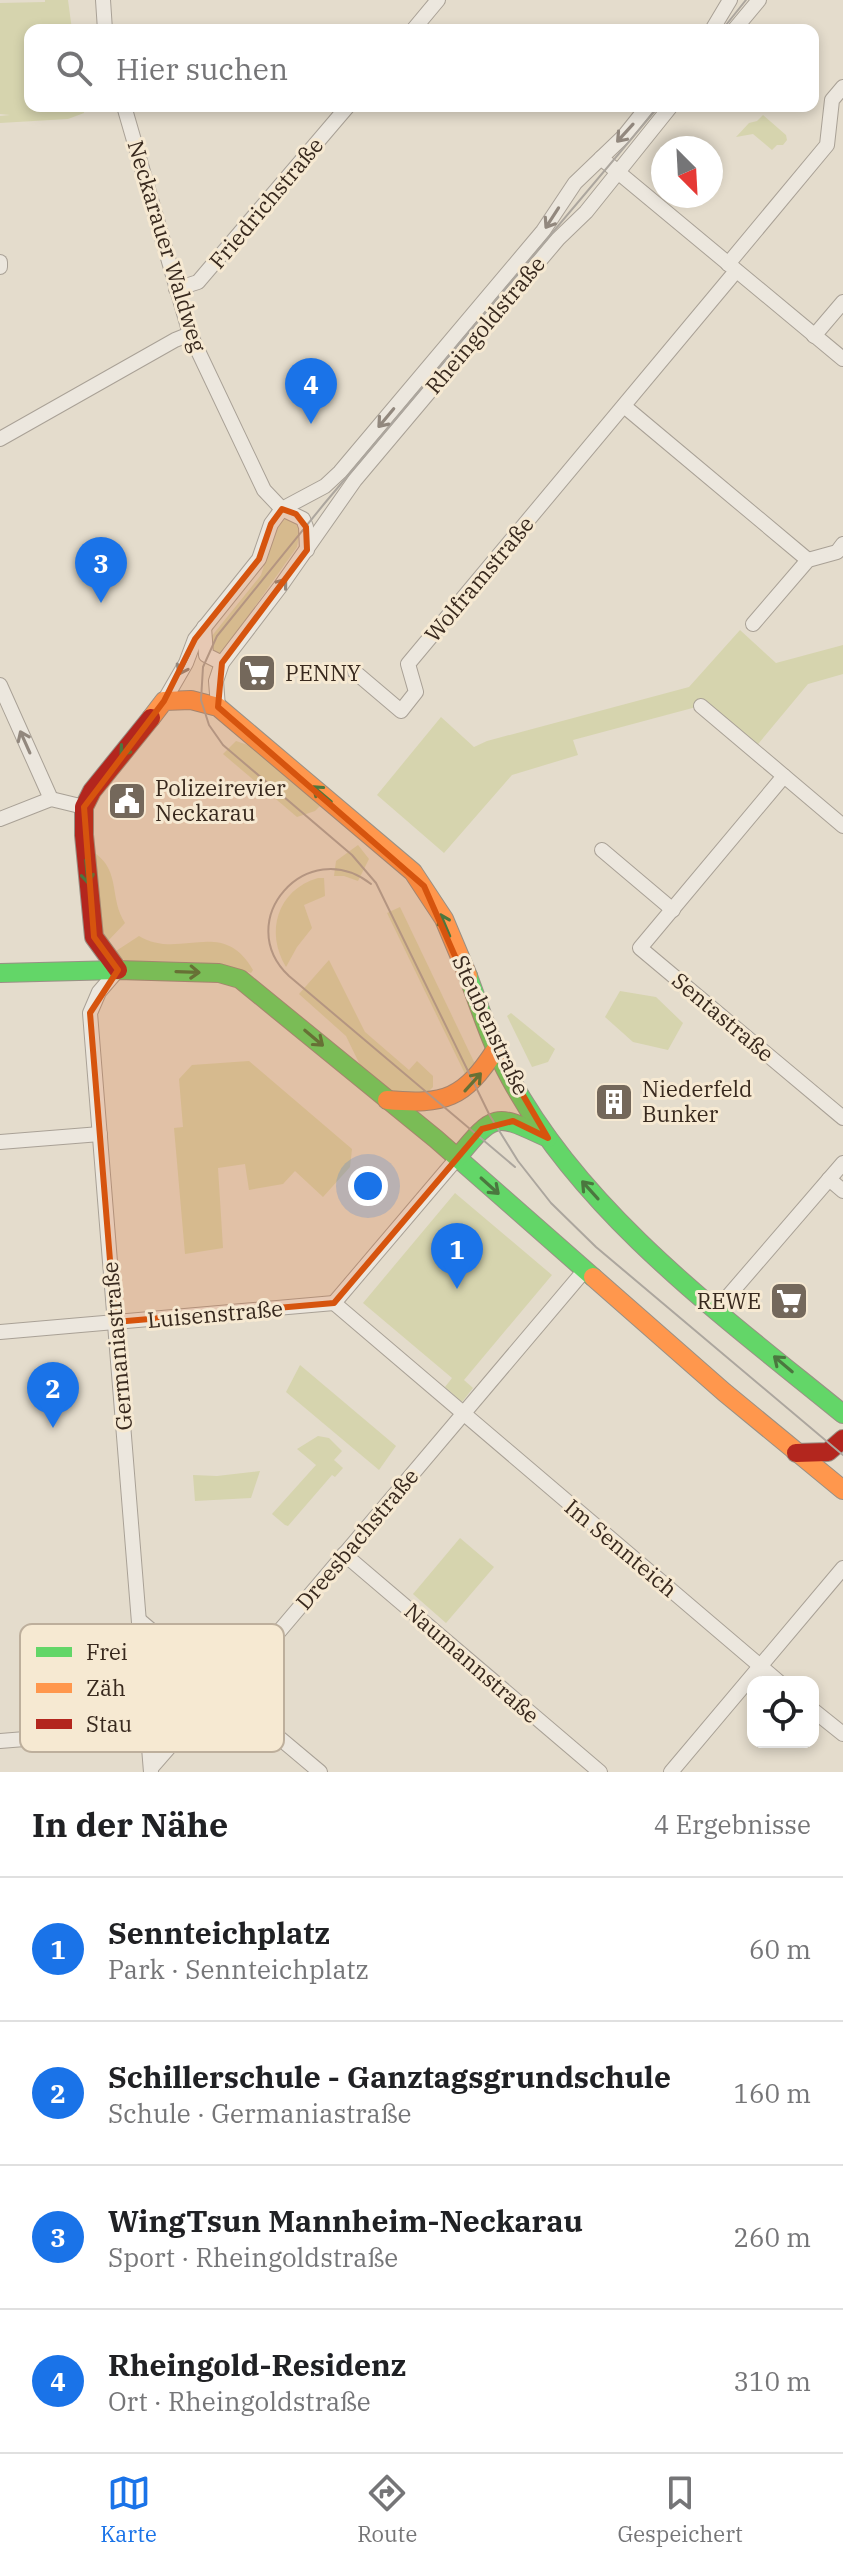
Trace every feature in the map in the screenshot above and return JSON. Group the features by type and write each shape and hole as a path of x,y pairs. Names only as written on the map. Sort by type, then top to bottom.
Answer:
{"street":[{"path":"103,0 105,24"},
{"path":"418,24 438,0"},
{"path":"716,24 730,0"},
{"path":"739,24 759,0"},
{"name":"Wolframstraße","path":"355,672 401,711 416,692 408,664 624,406 827,145 832,100 843,87"},
{"name":"Neckarauer Waldweg","path":"126,112 190,334 250,465 269,498 282,509"},
{"name":"Friedrichstraße","path":"176,289 198,282 343,112"},
{"name":"Rheingoldstraße","path":"282,509 325,486 340,472 543,231 575,183 643,112"},
{"name":"Rheingoldstraße","path":"222,663 375,455 558,239 586,212 666,112"},
{"path":"829,128 843,139"},
{"path":"601,158 843,359"},
{"path":"814,336 843,302"},
{"path":"0,439 190,334"},
{"path":"624,406 808,560"},
{"path":"118,970 94,937 84,807 92,791 164,701 204,627 259,559 271,524 282,509 303,519 307,550"},
{"path":"753,624 808,560 837,552 843,544"},
{"path":"204,627 206,655 222,663 216,681 218,707"},
{"path":"0,685 51,799"},
{"name":"Steubenstraße","path":"164,701 190,698 218,707 403,863 424,886 440,912 511,1079 548,1138 586,1186 635,1239 843,1414"},
{"path":"701,706 841,819"},
{"name":"Sentastraße","path":"784,776 640,948 843,1118"},
{"path":"0,819 51,799 84,807"},
{"path":"602,850 673,910"},
{"path":"58,970 83,953 94,937"},
{"path":"0,973 118,970 219,973 240,979 458,1157 584,1271 843,1490"},
{"name":"Germaniastraße","path":"118,970 99,992 90,1013 139,1624"},
{"path":"387,1100 423,1104 463,1093 473,1084 496,1049"},
{"path":"334,1303 478,1132 498,1121 513,1121 548,1138"},
{"path":"0,1142 100,1134"},
{"path":"718,1308 843,1163"},
{"path":"829,1179 843,1191"},
{"name":"Dreesbachstraße","path":"284,1625 584,1271"},
{"name":"Luisenstraße","path":"0,1332 334,1303"},
{"name":"Im Sennteich","path":"334,1303 771,1676"},
{"path":"796,1453 827,1453 836,1450 843,1439"},
{"name":"Naumannstraße","path":"344,1554 600,1772"},
{"path":"671,1772 843,1568"},
{"path":"139,1620 144,1624"},
{"path":"819,1715 843,1734"},
{"path":"0,1741 20,1739"},
{"path":"284,1742 320,1772"},
{"name":"Dreesbachstraße","path":"151,1770 166,1752"}],"highlighted area":[{"path":"282,509 296,514 306,527 307,550 222,663 218,707 424,886 496,1049 548,1138 513,1121 482,1129 334,1303 115,1322 90,1013 118,970 94,937 84,807 164,701 195,639 259,559 271,524"}],"shaded area":[{"path":"68,0 71,24 24,24 24,112 84,113 68,119 0,123 0,116 10,115 0,114 0,3"},
{"path":"763,115 786,135 783,145 777,145 772,150 753,134 736,137 749,123"},
{"path":"286,518 293,520 300,530 297,547 222,653 213,654 211,637 261,575 276,527"},
{"path":"740,630 776,663 843,645 843,674 808,684 754,749 700,706 573,740 578,755 512,775 444,853 377,795 441,717 474,747 689,687"},
{"path":"236,741 251,746 320,806 297,817 223,754"},
{"path":"358,845 369,859 358,881 334,876 336,861"},
{"path":"95,853 103,860 112,877 117,904 125,923 106,943 102,930"},
{"path":"318,878 324,878 325,896 304,905 312,928 286,967 276,940 279,914 293,892"},
{"path":"400,907 476,1066 467,1078 387,913"},
{"path":"139,936 170,944 214,942 228,945 241,954 253,970 251,973 206,963 127,961 120,958 116,951"},
{"path":"329,960 365,1032 409,1070 417,1061 433,1076 433,1087 425,1095 395,1095 360,1065 346,1036 299,994"},
{"path":"620,991 656,997 683,1023 668,1050 633,1042 605,1017"},
{"path":"511,1013 555,1049 548,1062 532,1067 507,1016"},
{"path":"249,1061 352,1149 350,1167 323,1197 295,1171 283,1184 249,1190 245,1164 218,1168 223,1248 185,1254 174,1128 183,1127 179,1079 192,1065"},
{"path":"455,1193 552,1275 464,1380 473,1388 462,1402 445,1387 452,1378 363,1303"},
{"path":"300,1365 396,1446 379,1470 286,1392"},
{"path":"318,1436 329,1438 342,1451 334,1460 343,1468 335,1477 332,1475 288,1526 285,1525 272,1514 316,1465 297,1449"},
{"path":"260,1471 251,1498 195,1501 193,1475 217,1476"},
{"path":"460,1538 494,1567 446,1623 413,1594"}],"tram line":[{"path":"727,24 746,0"},
{"path":"654,112 217,636 203,667 201,700 209,725 223,745 352,855 376,883 490,1116 518,1161 551,1203 596,1247 843,1455"},
{"path":"371,884 347,871 323,870 302,877 284,891 273,910 268,931 273,954 289,976 515,1167"}],"traffic: fast":[{"path":"0,973 118,970 219,973 240,979 436,1139 593,1277"},
{"path":"468,976 492,1041 510,1078 541,1128 577,1175 660,1261 843,1414"},
{"path":"458,1157 481,1131 498,1121 518,1125 548,1138"}],"traffic: slow":[{"path":"151,718 164,701 191,700 218,707 413,872 444,919 468,976"},
{"path":"387,1100 424,1101 451,1095 474,1079 496,1049"},
{"path":"593,1277 724,1392 843,1490"}],"traffic: jam":[{"path":"118,970 94,937 84,807 92,791 151,718"},
{"path":"796,1453 828,1452 843,1439"}],"place":[{"name":"Rheingold-Residenz","path":"311,424"},
{"name":"WingTsun Mannheim-Neckarau","path":"101,603"},
{"name":"PENNY","path":"257,673"},
{"name":"Polizeirevier Neckarau","path":"127,801"},
{"name":"Niederfeld Bunker","path":"614,1102"},
{"name":"Sennteichplatz","path":"457,1289"},
{"name":"REWE","path":"789,1301"},
{"name":"Schillerschule - Ganztagsgrundschule","path":"53,1428"}]}
